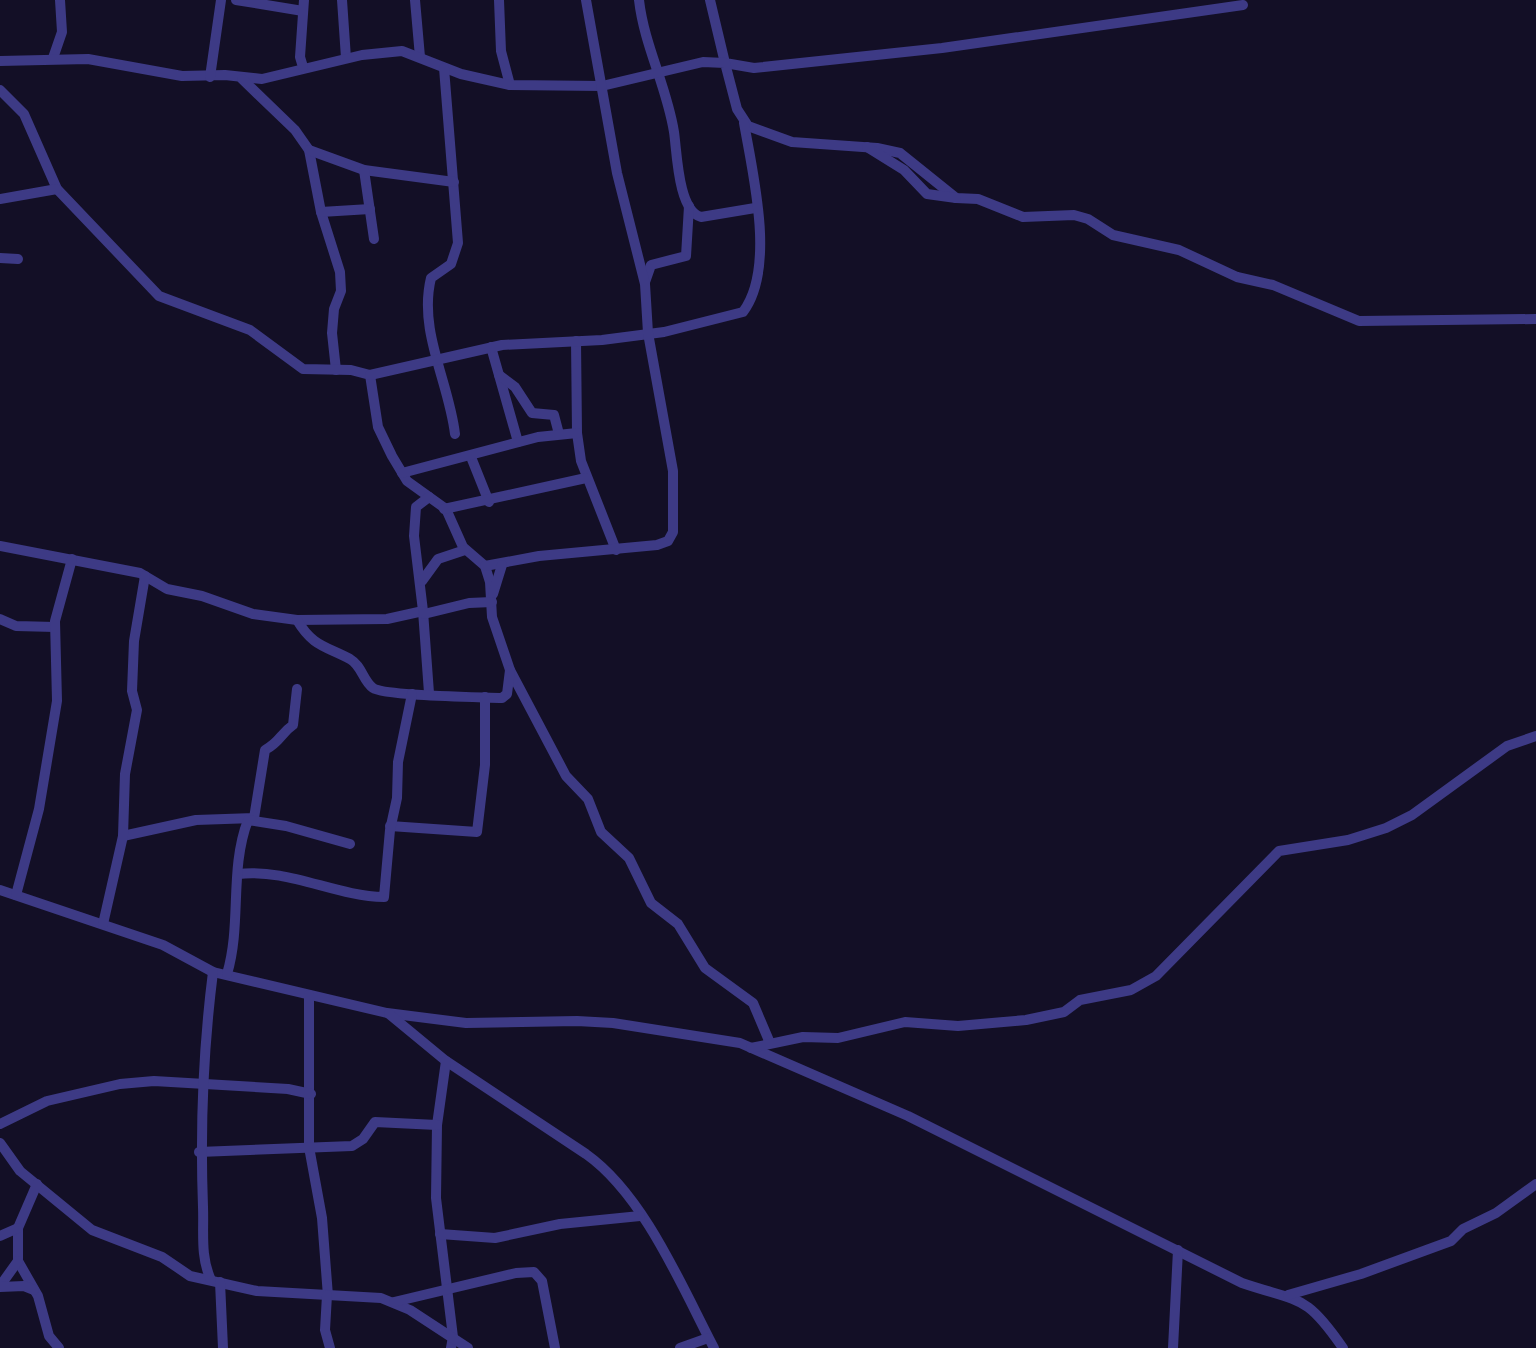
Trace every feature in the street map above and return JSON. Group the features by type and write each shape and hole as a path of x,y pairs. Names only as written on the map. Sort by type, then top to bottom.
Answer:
{"street":[{"path":"53,58 62,32 60,0"},
{"path":"210,77 221,0"},
{"path":"236,0 303,6 303,67"},
{"path":"342,0 346,58"},
{"path":"415,0 420,57"},
{"path":"499,0 501,51 510,85"},
{"path":"485,566 539,556 663,543 673,532 673,471 648,333 645,284 617,173 586,0"},
{"path":"639,0 689,206 686,256 651,265 645,284"},
{"path":"0,90 24,114 57,189 159,296 244,327 303,369 363,371 370,375 491,347 688,329 706,320 746,310 761,264 755,208 744,123 710,0"},
{"path":"0,49 4,61 88,59 182,76 242,79 271,78 346,58 402,51 444,68 510,85 602,86 703,62 754,68 877,52 922,51 1243,5"},
{"path":"444,68 458,243 451,264 432,275 429,281 428,308 435,359 451,403 455,434"},
{"path":"242,79 295,130 309,150 321,212 340,272 341,291 334,309 332,333 336,370"},
{"path":"744,123 792,142 892,150 909,158 956,198 978,199 1023,217 1074,215 1088,219 1113,235 1179,250 1229,273 1273,285 1359,321 1536,319"},
{"path":"309,150 364,170 454,182"},
{"path":"364,170 374,239"},
{"path":"0,199 57,189"},
{"path":"689,206 695,215 701,217 755,208"},
{"path":"321,212 370,209"},
{"path":"0,258 18,259"},
{"path":"576,341 577,433 586,478 616,550"},
{"path":"491,347 518,442"},
{"path":"370,375 381,436 402,473 407,481 444,509 465,550 485,566 492,599 492,617 510,670 566,776 588,799 601,832 629,858 651,903 678,924 705,968 753,1003 770,1043"},
{"path":"499,375 515,387 532,413 554,415 559,434"},
{"path":"402,473 518,442 577,433"},
{"path":"471,457 489,502"},
{"path":"444,509 489,502 586,478"},
{"path":"429,497 416,507 414,526 429,693"},
{"path":"0,546 145,576 167,589 202,596 232,609 297,620 387,619 492,599"},
{"path":"421,583 438,559 465,550"},
{"path":"16,895 37,822 55,713 55,627 72,559"},
{"path":"492,599 502,565"},
{"path":"103,924 123,836 125,774 137,710 132,691 134,641 145,576"},
{"path":"0,619 16,626 55,627"},
{"path":"297,620 306,635 327,651 353,662 373,688 399,696 429,693 485,697 506,695 510,670"},
{"path":"227,974 235,947 238,874 245,823 258,812 265,750 279,743 285,730 293,725 297,689"},
{"path":"238,874 272,874 322,887 383,897 390,826 412,694"},
{"path":"390,826 477,832 485,765 485,697"},
{"path":"751,1048 803,1037 838,1038 905,1022 958,1026 1026,1020 1064,1012 1080,1000 1131,990 1156,976 1279,851 1348,840 1386,828 1412,815 1507,746 1536,736"},
{"path":"123,836 196,820 286,826 350,844"},
{"path":"0,890 163,945 213,972 387,1013 466,1023 613,1023 735,1042 908,1116 1242,1283 1286,1295 1315,1310 1343,1348"},
{"path":"213,972 201,1084 199,1152 204,1255 216,1281 223,1348"},
{"path":"309,995 306,1049 311,1094 309,1147 322,1218 327,1296 325,1330 330,1348"},
{"path":"387,1013 446,1061 594,1160 660,1243 711,1343 680,1348"},
{"path":"446,1061 437,1125 436,1198 452,1343"},
{"path":"0,1124 47,1101 97,1087 154,1081 288,1089 311,1094"},
{"path":"199,1152 352,1146 363,1139 375,1122 437,1125"},
{"path":"0,1143 20,1171 95,1232 162,1257 190,1276 257,1291 374,1296 394,1302 452,1343 468,1348"},
{"path":"37,1184 18,1228 18,1261 34,1290 49,1336 59,1348"},
{"path":"1286,1295 1375,1269 1451,1241 1463,1229 1496,1213 1536,1184"},
{"path":"440,1234 495,1238 560,1224 640,1216"},
{"path":"0,1236 18,1228"},
{"path":"1173,1348 1178,1250"},
{"path":"0,1287 18,1261"},
{"path":"394,1302 516,1273 537,1274 542,1281 555,1348"},
{"path":"0,1287 24,1286 34,1290"}]}
